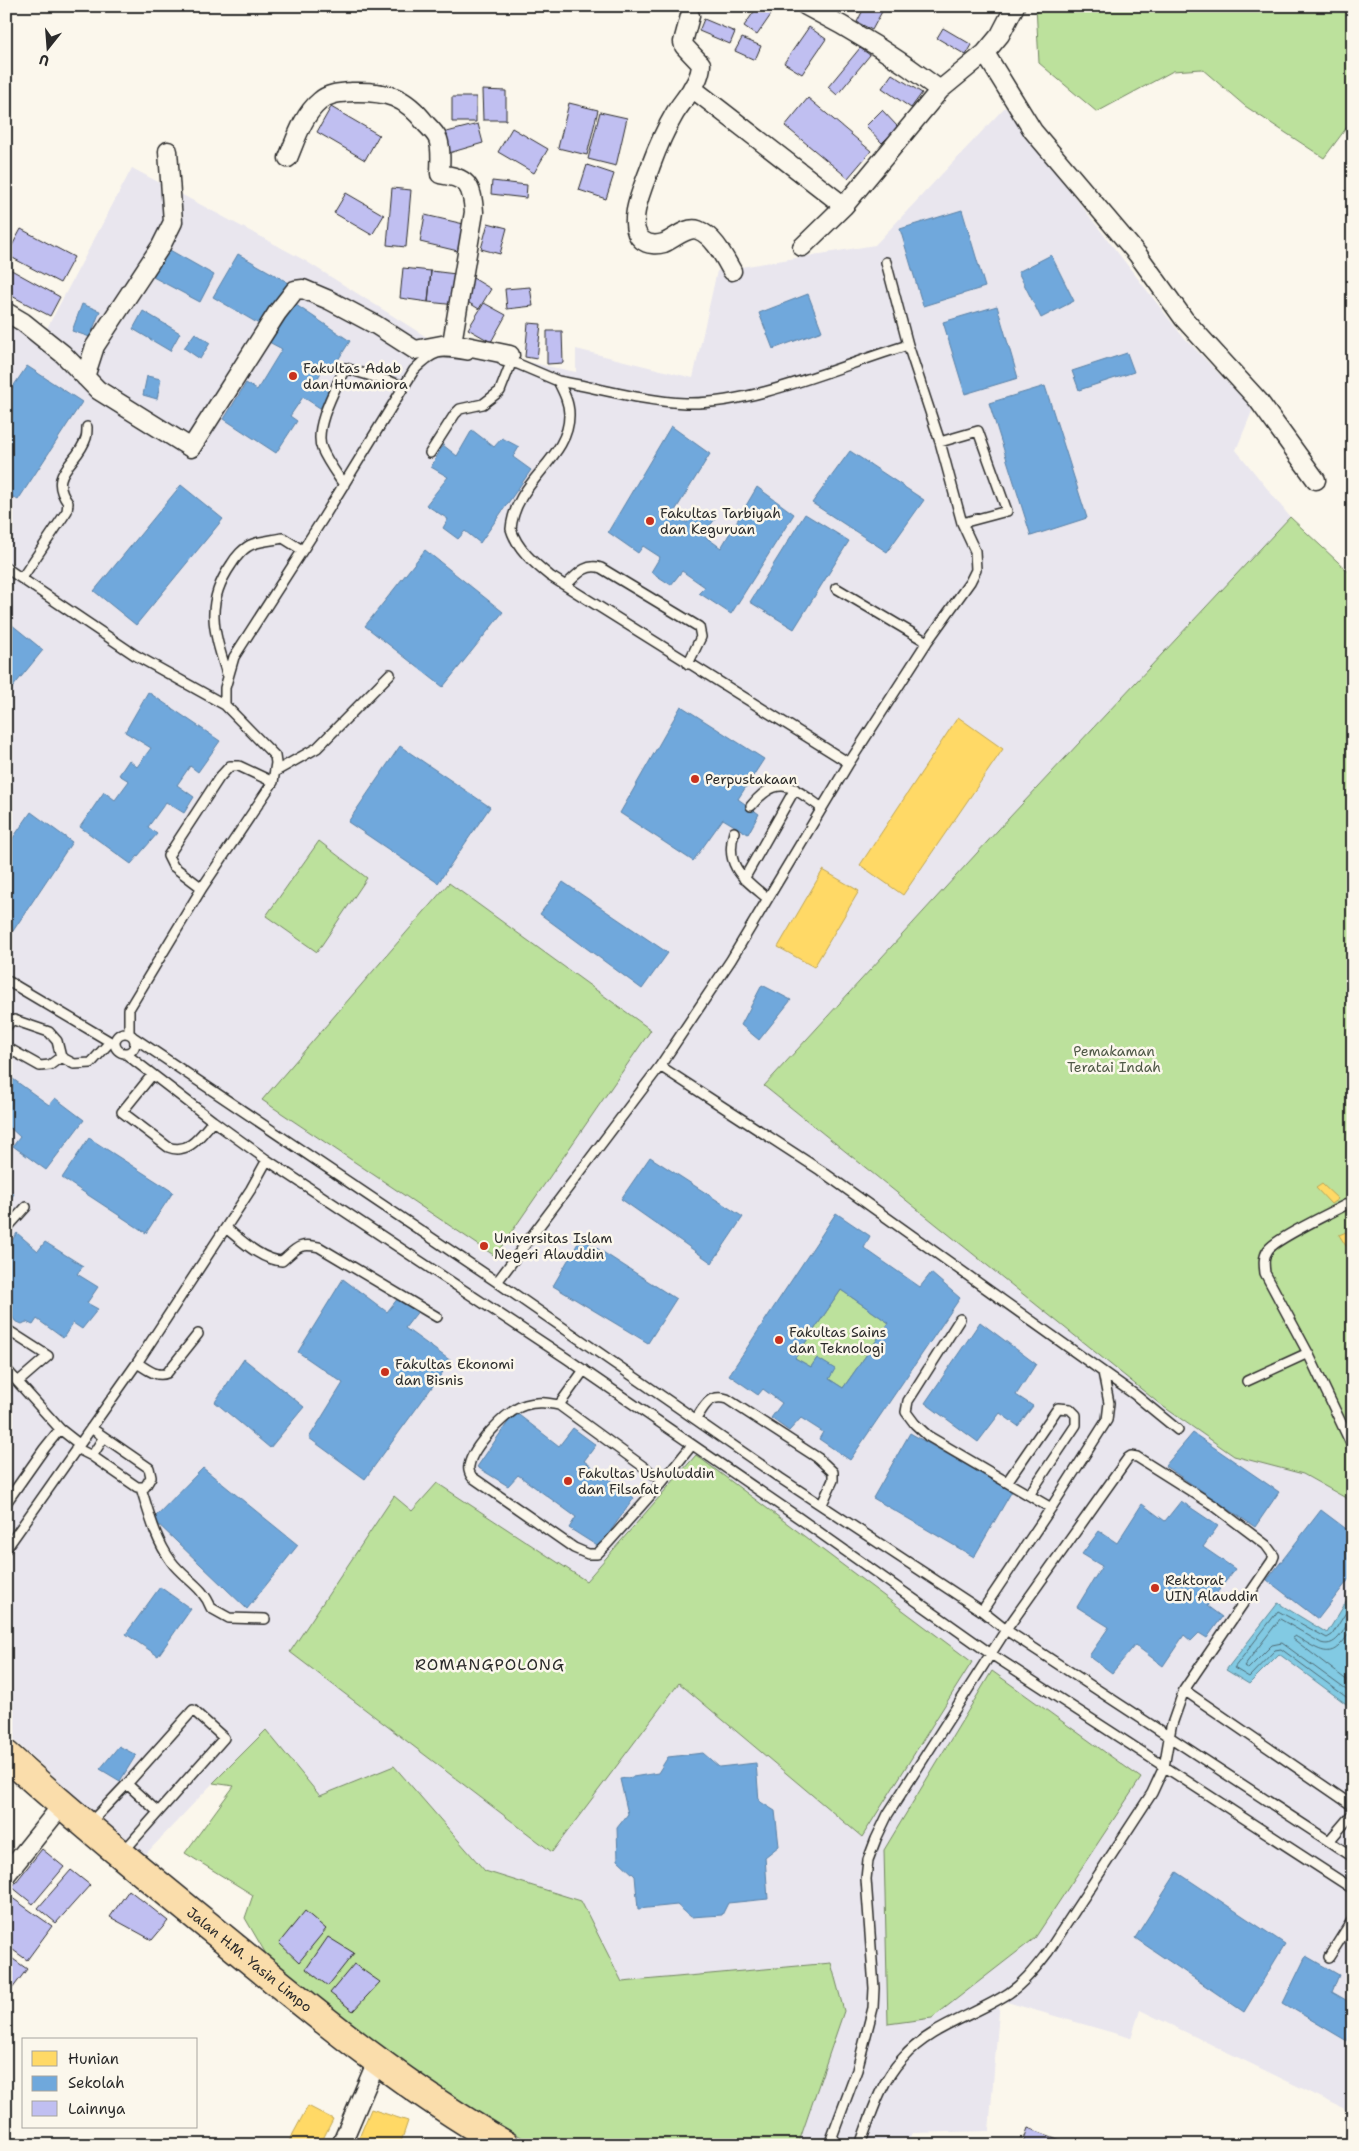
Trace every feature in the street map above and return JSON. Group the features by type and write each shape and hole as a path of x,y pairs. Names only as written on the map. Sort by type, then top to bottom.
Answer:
{"main road":[{"name":"Jalan H.M. Yasin Limpo","path":"6,1754 62,1805 310,2010 423,2095 505,2145"}],"street":[{"path":"806,6 848,28 910,67 940,90"},
{"path":"802,247 844,206 940,90 985,53 1000,36 1016,6"},
{"path":"690,16 683,42 684,46 701,64 701,74 659,143 636,210 636,234 646,243 662,244 692,229 699,230 715,244 732,271"},
{"path":"985,53 1034,131 1138,254 1184,319 1258,400 1316,480"},
{"path":"692,88 844,206"},
{"path":"288,158 297,135 311,110 320,100 334,93 376,91 395,97 412,107 423,119 437,138 441,153 440,174 460,177 468,185 473,199 474,212 452,343"},
{"path":"85,376 96,346 161,246 173,222 168,151"},
{"path":"6,312 23,322 63,354 98,390 191,448 277,312 295,290 304,289 329,300 376,325 415,350 452,343 511,359"},
{"path":"6,1875 62,1805"},
{"path":"341,2145 376,2061"}],"lane":[{"path":"497,1282 660,1066 731,960 849,762 927,642 970,582 976,570 975,551 962,523 940,442 908,344 886,262"},
{"path":"225,705 227,674 241,645 344,485 414,370 428,356 437,352 511,359 558,381 666,402 687,403 748,394 807,379 908,344"},
{"path":"430,454 460,409 483,404 500,391 511,359"},
{"path":"344,485 321,448 320,439 323,418 345,368 404,386"},
{"path":"558,381 567,400 569,413 568,428 558,451 541,468 517,501 511,529 521,549 534,564 550,576 688,664 849,762"},
{"path":"22,578 67,511 68,503 60,492 60,479 86,439 88,426"},
{"path":"940,442 978,432 1007,511 962,523"},
{"path":"227,674 215,636 212,612 216,591 225,574 235,559 251,544 282,538 302,550"},
{"path":"566,585 589,566 601,568 699,627 701,637 688,664"},
{"path":"6,568 136,655 225,705 275,756 276,771 273,782 202,888 129,1009 131,1035 136,1042 134,1047 126,1054"},
{"path":"836,588 927,642"},
{"path":"276,771 317,748 390,674"},
{"path":"202,888 172,866 168,856 224,770 230,766 239,766 273,782"},
{"path":"751,806 762,792 771,787 782,785 795,789 822,808"},
{"path":"744,879 795,789"},
{"path":"734,832 730,843 730,856 744,879 767,898"},
{"path":"6,980 112,1043 116,1049 126,1054 212,1121 267,1160 584,1370 991,1654 1353,1890"},
{"path":"6,1028 14,1020 49,1032 57,1041 60,1057"},
{"path":"60,1057 74,1064 91,1063 112,1043 118,1034 131,1035 497,1282 780,1478 982,1611 1006,1630 1169,1739 1353,1857"},
{"path":"6,1047 40,1066 50,1065 60,1057"},
{"path":"660,1066 820,1170 1142,1400 1178,1430"},
{"path":"152,1075 122,1112 160,1142 176,1150 185,1149 192,1144 212,1121"},
{"path":"6,1549 137,1363 251,1190 267,1160"},
{"path":"1353,1201 1284,1238 1268,1250 1264,1261 1265,1273 1308,1353 1353,1448"},
{"path":"6,1229 26,1207"},
{"path":"226,1228 255,1250 275,1261 282,1261 296,1248 308,1244 320,1248 438,1317"},
{"path":"960,1319 908,1401 906,1412 928,1436 1051,1508"},
{"path":"6,1330 48,1356 18,1382"},
{"path":"137,1363 157,1374 167,1373 198,1334"},
{"path":"1247,1381 1308,1353"},
{"path":"6,1370 78,1446 141,1488 151,1521 163,1549 172,1563 207,1597 211,1608 229,1618 265,1619"},
{"path":"560,1406 584,1370"},
{"path":"982,1611 1107,1420 1109,1403 1103,1372"},
{"path":"696,1419 711,1398 718,1396 727,1399 818,1458 833,1472 833,1480 822,1504"},
{"path":"663,1481 560,1406 540,1402 524,1405 509,1412 488,1435 472,1458 469,1466 472,1477 574,1548 588,1554 597,1554 663,1481 692,1445"},
{"path":"1006,1482 1058,1408 1070,1409 1076,1415 1076,1425 1029,1495"},
{"path":"91,1428 149,1468 152,1477 141,1488"},
{"path":"6,1503 44,1448 60,1429"},
{"path":"92,1456 104,1437"},
{"path":"829,2145 857,2070 873,2008 874,1988 866,1880 868,1860 873,1846 888,1814 1006,1630 1128,1458 1131,1456 1137,1457 1213,1505 1266,1545 1274,1556 1261,1579 1184,1690 1171,1727 1164,1767 1152,1793 1048,1952 1029,1976 1009,1993 929,2037 901,2060 876,2100 860,2145"},
{"path":"1184,1690 1353,1806"},
{"path":"87,1826 193,1710 224,1738 121,1854"},
{"path":"127,1784 158,1812"},
{"path":"1329,1841 1353,1813"},
{"path":"1329,1957 1353,1919"}],"shaded area":[{"name":"Universitas Islam Negeri Alauddin","path":"1005,107 1180,333 1253,409 1236,450 1290,517 1009,818 764,1086 1161,1405 1234,1456 1303,1474 1353,1502 1353,2113 1140,2010 1131,2038 1000,2000 989,2131 912,2133 906,2145 798,2145 844,2011 831,1963 622,1982 581,1901 485,1871 394,1766 320,1796 266,1731 213,1783 143,1857 6,1733 6,309 45,332 132,168 304,260 436,343 576,372 576,349 693,378 717,271 875,245"}],"green space":[{"path":"1036,6 1353,6 1353,119 1324,158 1245,106 1202,69 1173,71 1097,112 1039,63"},
{"name":"Pemakaman Teratai Indah","path":"1290,517 1353,576 1353,1502 1303,1474 1234,1456 1161,1405 764,1086 1009,818"},
{"path":"319,841 367,878 317,952 266,916"},
{"path":"449,883 651,1030 495,1256 262,1100"},
{"path":"841,1290 889,1323 843,1388 829,1379 834,1369 817,1358 811,1367 795,1358"},
{"path":"696,1455 972,1662 862,1837 679,1683 552,1852 290,1652 394,1496 412,1511 437,1483 586,1581"},
{"path":"992,1671 1141,1778 1035,1938 932,2018 888,2024 884,1850"},
{"path":"266,1730 320,1796 394,1766 485,1871 581,1901 622,1982 831,1963 844,2011 798,2145 535,2145 405,2069 273,1966 245,1918 253,1895 185,1853 234,1786 213,1783"}],"water":[{"path":"1353,1591 1353,1709 1279,1654 1249,1684 1226,1670 1278,1603 1327,1633"}],"building: Hunian":[{"path":"958,717 1003,749 903,895 860,865"},
{"path":"823,870 859,891 814,967 778,947"},
{"path":"1322,1184 1338,1199 1331,1204 1316,1188"},
{"path":"1346,1232 1353,1243 1346,1246 1339,1235"},
{"path":"308,2106 333,2119 320,2145 287,2145"},
{"path":"371,2109 408,2121 400,2145 356,2145"}],"building: Sekolah":[{"path":"962,210 985,287 923,306 900,229"},
{"path":"168,249 214,275 200,302 153,277"},
{"path":"238,254 289,283 264,327 213,297"},
{"path":"1051,255 1074,301 1041,318 1018,272"},
{"path":"808,294 822,331 773,349 759,313"},
{"name":"Fakultas Adab dan Humaniora","path":"293,303 350,341 331,371 324,366 317,380 333,391 320,408 303,397 290,416 297,421 276,453 224,419 246,383 257,390 282,349 269,342"},
{"path":"82,304 100,311 90,337 72,331"},
{"path":"997,306 1018,378 965,394 943,322"},
{"path":"143,311 180,333 170,351 133,329"},
{"path":"195,333 210,343 200,359 184,348"},
{"path":"1127,353 1134,372 1079,390 1072,371"},
{"path":"27,366 82,402 18,500 6,493 6,397"},
{"path":"147,376 161,379 157,399 143,395"},
{"path":"1045,386 1087,518 1031,536 989,403"},
{"name":"Fakultas Tarbiyah dan Keguruan","path":"671,426 710,454 673,514 687,523 696,507 715,519 703,535 721,548 757,487 794,514 731,614 699,593 705,587 682,571 671,585 651,572 660,557 643,546 638,553 608,532"},
{"path":"472,430 494,447 502,438 519,447 513,457 531,470 480,543 465,531 458,539 443,528 448,519 426,505 448,477 431,467 443,445 457,456"},
{"path":"850,451 924,500 887,552 812,503"},
{"path":"181,485 223,519 136,625 94,591"},
{"path":"805,514 849,541 794,629 750,602"},
{"path":"425,550 503,612 443,687 365,626"},
{"path":"6,620 43,650 8,693 6,692"},
{"path":"148,692 220,741 198,772 190,766 177,785 194,797 184,813 166,802 148,827 157,834 131,864 80,827 104,792 115,800 129,781 119,775 129,760 137,767 151,748 125,732"},
{"name":"Perpustakaan","path":"681,706 764,759 738,799 759,814 748,834 723,819 693,861 620,813"},
{"path":"400,746 490,807 438,883 348,822"},
{"path":"31,812 72,842 13,931 6,927 6,848"},
{"path":"563,882 668,953 642,989 540,914"},
{"path":"762,985 791,1000 759,1040 741,1025"},
{"path":"6,1074 49,1105 55,1098 84,1120 46,1170 13,1146 20,1137 6,1124"},
{"path":"89,1138 173,1192 146,1233 62,1178"},
{"path":"650,1157 743,1217 712,1263 621,1199"},
{"path":"6,1188 14,1194 6,1205"},
{"name":"Fakultas Sains dan Teknologi","path":"836,1213 870,1236 864,1248 920,1287 931,1273 960,1298 850,1460 819,1439 823,1432 801,1418 789,1431 771,1418 782,1403 763,1389 758,1395 729,1375","holes":["841,1290 889,1323 843,1388 829,1379 835,1369 817,1358 811,1367 795,1358"]},
{"path":"17,1233 38,1251 45,1242 83,1266 77,1274 98,1287 87,1303 98,1309 82,1329 73,1323 63,1338 37,1319 33,1325 15,1321 6,1307 10,1301 6,1299 6,1249"},
{"path":"581,1238 676,1299 648,1343 553,1286"},
{"name":"Fakultas Ekonomi dan Bisnis","path":"343,1279 387,1312 399,1297 419,1310 405,1328 451,1361 365,1479 309,1438 343,1383 298,1352"},
{"path":"980,1322 1036,1364 1016,1395 1033,1406 1018,1426 1000,1413 978,1442 925,1403"},
{"path":"244,1359 304,1407 270,1448 215,1402"},
{"name":"Fakultas Ushuluddin dan Filsafat","path":"515,1412 559,1446 573,1428 596,1445 584,1461 634,1498 599,1547 569,1528 576,1517 518,1475 508,1486 477,1467"},
{"path":"910,1433 1012,1491 974,1557 873,1498"},
{"path":"1193,1433 1279,1492 1255,1527 1165,1466"},
{"path":"203,1468 298,1545 247,1609 153,1519"},
{"name":"Rektorat UIN Alauddin","path":"1181,1501 1218,1526 1203,1547 1235,1569 1207,1606 1222,1617 1207,1638 1199,1633 1191,1641 1184,1635 1163,1666 1135,1645 1112,1673 1089,1656 1109,1627 1077,1607 1102,1566 1082,1554 1099,1531 1117,1543 1142,1504 1165,1521"},
{"path":"1321,1510 1353,1534 1353,1574 1318,1619 1267,1580"},
{"path":"160,1587 191,1609 158,1656 126,1634"},
{"path":"119,1746 136,1755 120,1781 100,1769"},
{"path":"703,1753 719,1767 756,1763 759,1801 775,1811 779,1846 765,1857 768,1899 728,1903 722,1915 691,1917 677,1905 638,1909 635,1876 618,1860 617,1828 628,1814 620,1779 658,1773 668,1757"},
{"path":"1177,1872 1285,1944 1244,2012 1135,1938"},
{"path":"1306,1956 1339,1975 1332,1992 1353,2004 1353,2031 1347,2041 1283,2003"},
{"path":"996,2142 996,2145 907,2145 907,2143"}],"building: Lainnya":[{"path":"758,6 777,6 757,35 744,26"},
{"path":"865,6 885,6 872,30 857,22"},
{"path":"704,19 735,32 730,44 699,31"},
{"path":"809,27 826,39 802,74 784,63"},
{"path":"943,28 972,45 966,55 937,38"},
{"path":"742,38 761,46 755,60 735,51"},
{"path":"860,48 870,55 837,95 828,87"},
{"path":"892,74 922,93 911,108 882,88"},
{"path":"482,90 506,91 506,120 483,120"},
{"path":"452,97 476,97 476,122 452,122"},
{"path":"808,98 871,151 848,178 785,126"},
{"path":"569,103 598,110 587,155 558,148"},
{"path":"331,107 379,135 365,160 317,132"},
{"path":"882,110 898,127 882,143 866,126"},
{"path":"600,112 627,118 616,166 588,159"},
{"path":"478,124 483,143 449,153 443,133"},
{"path":"512,128 548,149 534,173 498,152"},
{"path":"587,165 614,174 606,199 579,190"},
{"path":"492,181 527,185 526,198 491,194"},
{"path":"392,188 411,190 406,247 387,245"},
{"path":"346,193 384,215 372,235 334,213"},
{"path":"425,215 468,225 462,252 420,242"},
{"path":"488,223 507,228 500,254 481,249"},
{"path":"21,229 74,257 60,283 7,255"},
{"path":"6,267 60,297 50,316 6,293"},
{"path":"403,268 431,271 428,302 400,298"},
{"path":"431,271 456,274 456,305 428,302"},
{"path":"473,278 491,289 479,309 461,298"},
{"path":"530,287 533,306 507,309 505,289"},
{"path":"484,303 506,315 491,342 468,329"},
{"path":"528,323 541,324 537,359 525,357"},
{"path":"547,331 562,331 563,363 547,364"},
{"path":"42,1849 64,1867 33,1904 12,1887"},
{"path":"71,1870 90,1885 56,1923 38,1908"},
{"path":"129,1890 168,1921 152,1940 110,1917"},
{"path":"8,1895 52,1926 27,1960 6,1945 6,1897"},
{"path":"305,1911 326,1929 299,1962 279,1943"},
{"path":"328,1937 354,1953 328,1986 306,1969"},
{"path":"6,1954 27,1969 9,1993 6,1991"},
{"path":"354,1964 380,1982 353,2011 330,1993"},
{"path":"1028,2128 1074,2145 1022,2145"}],"place":[{"name":"Fakultas Adab dan Humaniora","path":"293,376"},
{"name":"Fakultas Tarbiyah dan Keguruan","path":"650,521"},
{"name":"Perpustakaan","path":"695,779"},
{"name":"Universitas Islam Negeri Alauddin","path":"484,1246"},
{"name":"Fakultas Sains dan Teknologi","path":"779,1340"},
{"name":"Fakultas Ekonomi dan Bisnis","path":"385,1372"},
{"name":"Fakultas Ushuluddin dan Filsafat","path":"568,1481"},
{"name":"Rektorat UIN Alauddin","path":"1155,1588"}],"district":[{"name":"ROMANGPOLONG","path":"490,1664"}]}
